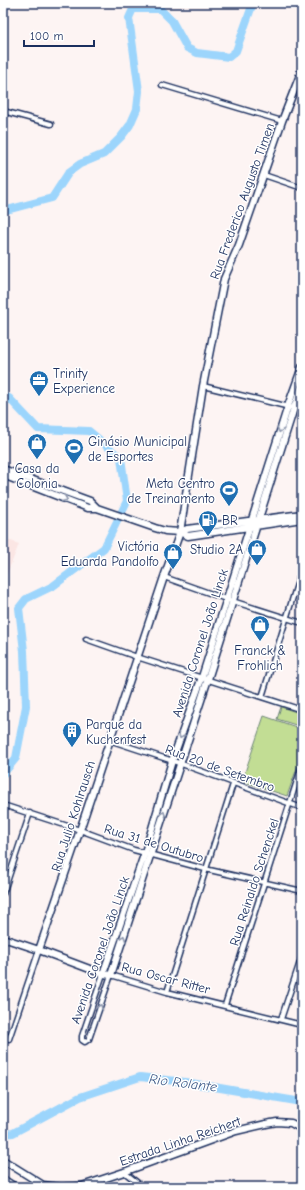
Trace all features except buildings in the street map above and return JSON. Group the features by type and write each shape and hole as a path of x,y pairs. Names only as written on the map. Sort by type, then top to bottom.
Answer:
{"main road":[{"name":"Rua Frederico Augusto Timen","path":"180,532 203,386 224,279 239,245 282,121 302,70"},
{"name":"Avenida Coronel João Linck","path":"103,974 148,853 179,763 229,600 291,407 302,367"},
{"name":"Avenida Coronel João Linck","path":"291,407 302,386"},
{"path":"3,469 49,489"},
{"path":"3,475 90,501 98,508 134,521 165,531 180,532 188,536 219,528 290,518 302,514"},
{"path":"290,518 302,519"},
{"name":"Rua Julio Kohlrausch","path":"39,950 180,532"},
{"name":"Avenida Coronel João Linck","path":"111,975 148,853 172,761 205,678"},
{"name":"Rua Oscar Ritter","path":"3,938 103,974 111,975"},
{"name":"Estrada Linha Reichert","path":"66,1187 82,1186 236,1131 277,1122 291,1124 302,1129"},
{"path":"3,1160 43,1185 58,1187"}],"street":[{"path":"162,85 282,121"},
{"path":"3,111 51,124"},
{"path":"264,175 302,188"},
{"path":"203,386 302,410"},
{"path":"262,697 302,568"},
{"path":"164,577 229,600 302,623"},
{"path":"86,639 302,710"},
{"name":"Rua 20 de Setembro","path":"109,740 179,763 302,808"},
{"name":"Rua Reinaldo Schenckel","path":"225,1005 302,765"},
{"path":"167,992 233,784"},
{"name":"Rua 31 de Outubro","path":"3,805 80,830 134,850 205,869 302,891"},
{"path":"3,894 30,813"},
{"name":"Rua Julio Kohlrausch","path":"9,1039 39,950"},
{"path":"281,1019 302,956"},
{"name":"Avenida Coronel João Linck","path":"103,974 82,1036 82,1040 85,1042 89,1039 111,975"},
{"name":"Rua Oscar Ritter","path":"111,975 167,992 302,1025"},
{"path":"124,1172 143,1187"},
{"path":"3,1178 18,1187"}],"shaded area":[{"path":"3,538 19,544 3,584"}],"green space":[{"path":"281,707 302,714 302,727 277,719"},
{"path":"264,716 302,729 302,754 287,796 242,781"}],"waterway":[{"path":"3,211 52,198 69,172 80,164 104,154 121,137 130,125 137,109 139,91 129,18 133,9 160,9 172,21 187,48 197,53 229,57 236,51 253,3"},
{"path":"3,397 9,398 38,429 89,431 121,458 127,501 104,548 53,586 26,599 19,608 24,651 26,706 16,758 3,774"},
{"name":"Rio Rolante","path":"3,1134 13,1133 80,1097 140,1077 185,1082 302,1102"}],"place":[{"name":"Trinity Experience","path":"39,397"},
{"name":"Casa da Colonia","path":"37,460"},
{"name":"Ginásio Municipal de Esportes","path":"74,465"},
{"name":"Meta Centro de Treinamento","path":"229,507"},
{"name":"BR","path":"208,537"},
{"name":"Studio 2A","path":"257,566"},
{"name":"Victória Eduarda Pandolfo","path":"173,570"},
{"name":"Franck & Frohlich","path":"260,642"},
{"name":"Parque da Kuchenfest","path":"72,748"}]}
